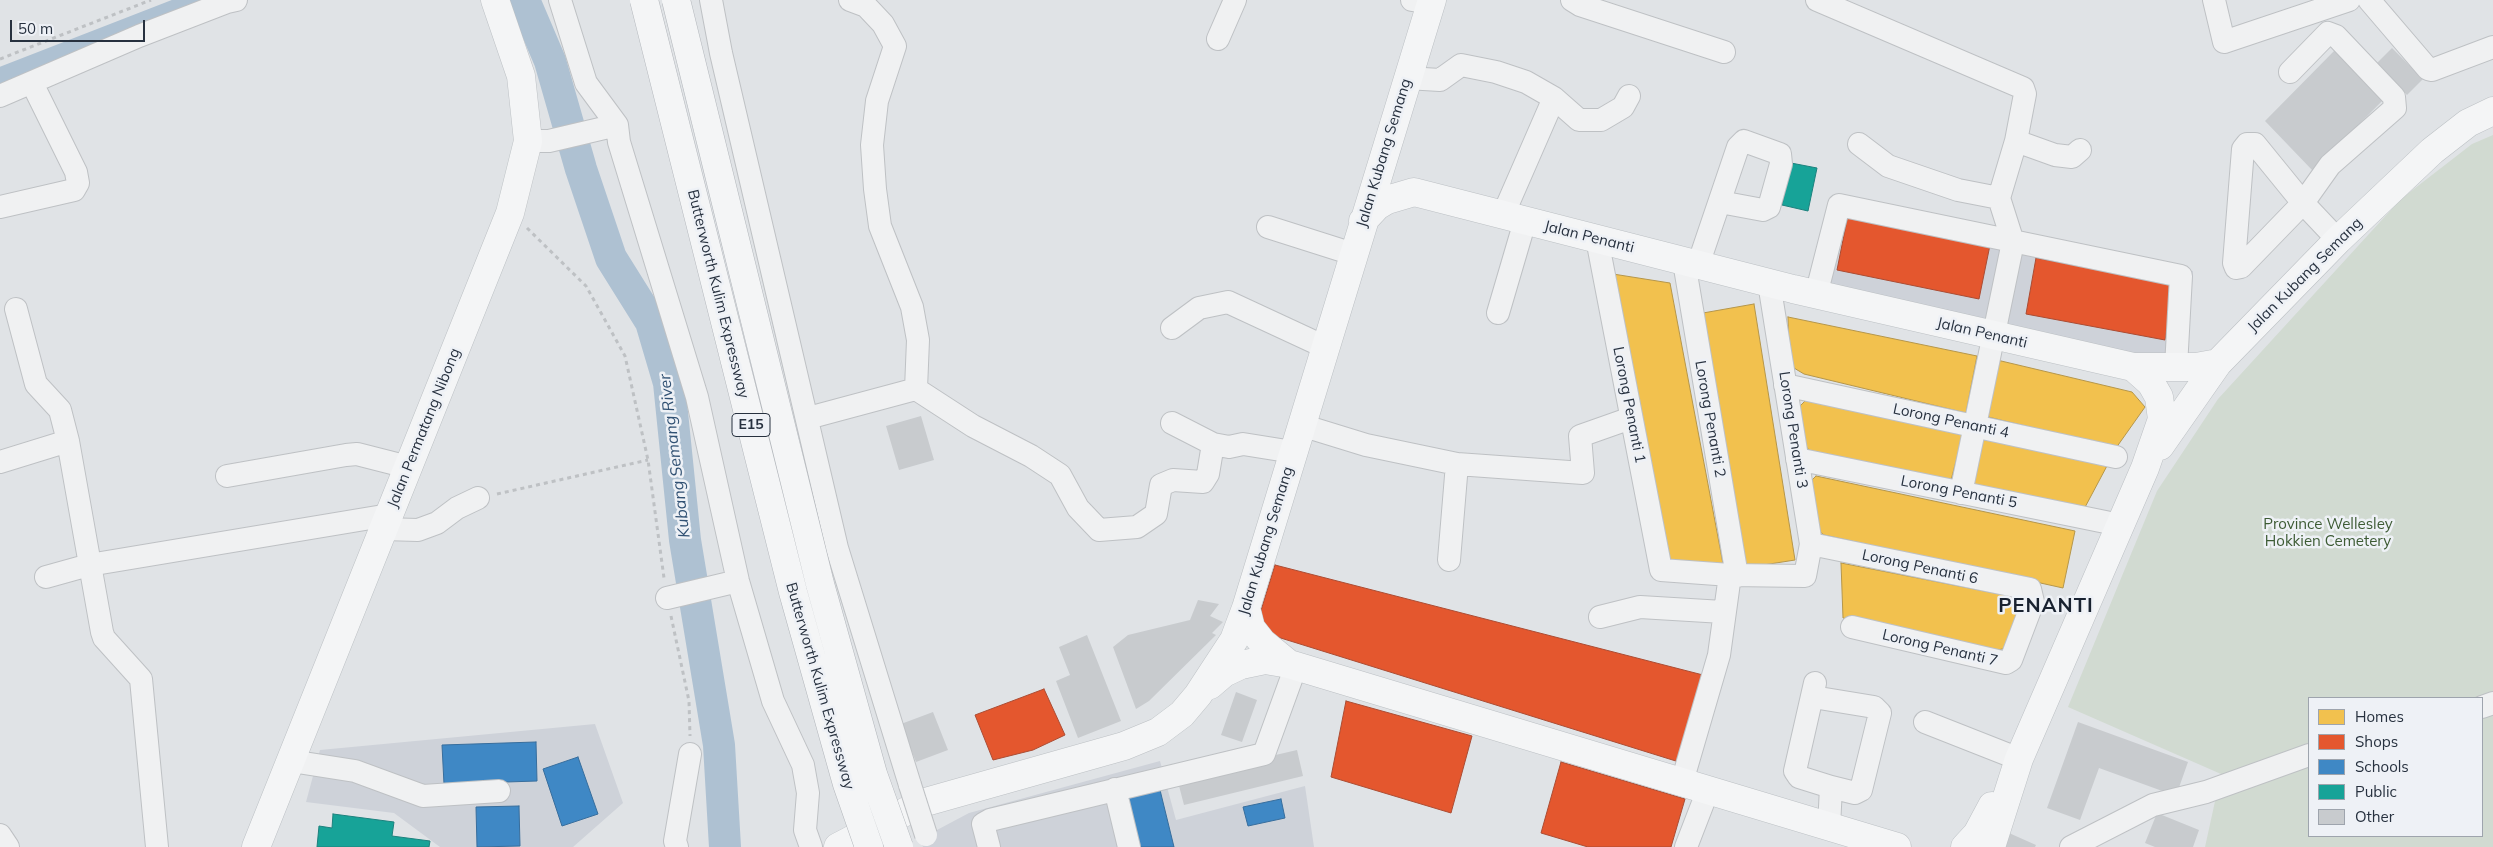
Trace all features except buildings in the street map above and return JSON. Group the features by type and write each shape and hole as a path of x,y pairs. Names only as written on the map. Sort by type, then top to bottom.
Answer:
{"main road":[{"name":"Jalan Permatang Nibong","path":"256,847 539,141 521,76 495,0"},
{"name":"Butterworth Kulim Expressway","path":"644,0 793,592 847,784 869,847"},
{"name":"Butterworth Kulim Expressway","path":"676,0 820,584 873,774 899,847"},
{"name":"Jalan Kubang Semang","path":"838,847 922,803 1124,746 1158,732 1182,714 1198,695 1234,640 1246,608 1407,78 1425,1"},
{"name":"Jalan Kubang Semang","path":"2145,468 2218,363 2338,240 2432,151 2468,123 2493,111"},
{"path":"1363,221 1377,206 1387,200 1414,192 1400,175 1391,158 1390,134"},
{"name":"Jalan Penanti","path":"1414,192 1816,295 2133,367 2151,383 2159,397 2162,419 2145,468 2019,759 1991,847"},
{"path":"2133,367 2196,367 2218,363"},
{"path":"1246,608 1251,628 1262,642 1292,665"},
{"path":"1198,695 1224,673 1241,664 1265,660 1292,665 1897,847"},
{"name":"Jalan Penanti","path":"1965,847 1977,834 2019,759"}],"street":[{"path":"0,96 139,36 236,0"},
{"path":"560,0 586,83 619,142 697,398 728,583 773,701 803,765 808,793 805,830 811,847"},
{"path":"711,0 721,54 837,548 927,841"},
{"path":"850,0 866,6 883,24 895,46 877,101 872,145 874,189 880,226 912,307 918,340 916,389"},
{"path":"1218,39 1235,0"},
{"path":"1572,0 1580,5 1724,52"},
{"path":"1817,0 2023,88 2025,94 2016,141 1999,198 2013,242 1962,493"},
{"path":"2214,0 2224,42 2349,0"},
{"path":"2369,0 2424,66 2432,70 2493,47"},
{"path":"2290,72 2328,33 2336,36 2394,97 2395,108 2330,165 2303,203 2241,267 2236,268 2234,263 2243,149 2247,144 2255,144 2303,203 2338,240"},
{"path":"1407,78 1440,80 1460,65 1496,72 1526,82 1554,98 1579,120 1601,120 1623,107 1629,96"},
{"path":"0,207 74,190 78,182 76,172 32,83"},
{"path":"1498,313 1514,218 1554,98"},
{"path":"539,141 611,126"},
{"path":"2016,141 2055,155 2072,157 2080,150"},
{"path":"1859,144 1888,166 1958,190 1999,198"},
{"path":"1691,263 1720,202"},
{"path":"1816,295 1839,205 2181,276 2176,367"},
{"path":"1268,227 1353,254"},
{"name":"Lorong Penanti 1","path":"1597,239 1660,570 1733,576"},
{"name":"Lorong Penanti 2","path":"1682,782 1719,655 1724,612 1733,576 1691,263"},
{"name":"Lorong Penanti 3","path":"1733,576 1805,576 1811,544 1769,283"},
{"path":"1172,328 1199,308 1228,302 1325,347"},
{"path":"16,309 36,384 60,410 68,441 89,565 104,638 141,679 157,847"},
{"name":"Lorong Penanti 4","path":"1785,385 2116,457"},
{"path":"808,418 916,389 973,426 1031,456 1060,475 1078,508 1099,530 1137,527 1156,514 1161,485 1173,480 1202,482 1208,474 1213,444"},
{"path":"1301,425 1366,445 1457,464 1583,473 1580,436 1631,418"},
{"path":"1172,423 1213,444 1229,447 1243,444 1293,452"},
{"path":"0,462 68,441"},
{"path":"228,476 356,454 408,467"},
{"name":"Lorong Penanti 5","path":"1797,459 2120,525"},
{"path":"1449,560 1457,464"},
{"path":"46,577 89,565 386,522 418,530 437,524 457,508 478,498"},
{"name":"Lorong Penanti 6","path":"1811,544 2030,590"},
{"path":"672,597 728,583"},
{"name":"Lorong Penanti 7","path":"1852,627 2006,663 2011,660 2033,602 2030,590"},
{"path":"1600,617 1640,607 1724,612"},
{"path":"989,847 984,824 990,820 1264,754 1292,665"},
{"path":"1814,689 1874,707 1880,713 1861,790 1855,792 1831,787 1799,777 1795,772 1814,689"},
{"path":"1925,722 2019,759"},
{"path":"677,847 675,841 690,754"},
{"path":"2071,847 2153,805 2206,792 2308,755"},
{"path":"291,761 355,771 423,796 499,791"},
{"path":"981,785 990,820"},
{"path":"1829,827 1831,787"},
{"path":"1115,789 1129,847"},
{"path":"1686,847 1708,790"},
{"path":"0,835 8,847"}],"path":[{"path":"0,59 151,0"},
{"path":"510,213 586,286 625,356 648,460 689,701 690,754"},
{"path":"478,498 648,460"}],"shaded area":[{"path":"1835,196 2193,271 2187,357 2134,353 1815,280"},
{"path":"595,724 623,803 573,847 440,847 394,813 306,802 320,750"},
{"path":"1160,761 1176,820 1305,786 1314,847 923,847 920,839 969,813"}],"green space":[{"name":"Province Wellesley Hokkien Cemetery","path":"2493,135 2493,847 2205,847 2221,774 2068,707 2157,491 2218,399 2401,199 2472,144"}],"waterway":[{"path":"0,77 198,0"},
{"name":"Kubang Semang River","path":"524,0 550,61 581,169 611,258 651,322 669,383 685,540 719,745 725,847"}],"district":[{"name":"PENANTI","path":"2046,606"}]}
